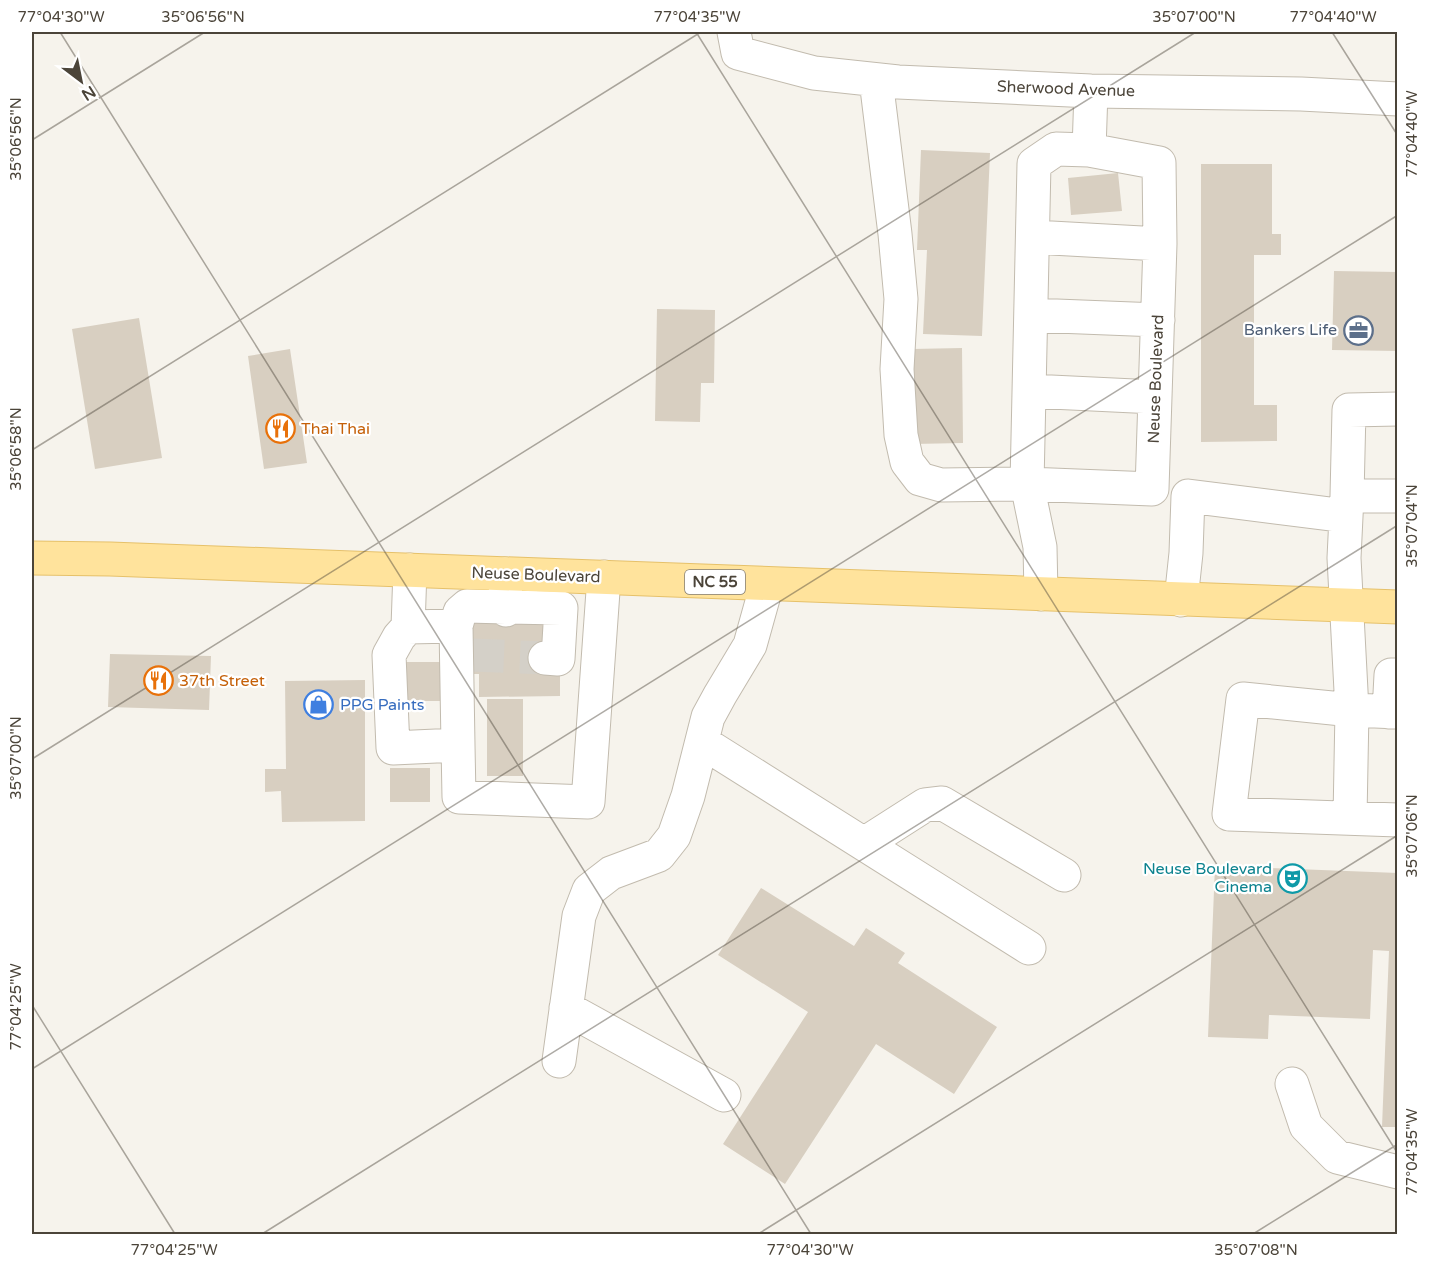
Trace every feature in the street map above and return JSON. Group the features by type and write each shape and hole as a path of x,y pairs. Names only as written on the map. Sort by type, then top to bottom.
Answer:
{"main road":[{"name":"Neuse Boulevard","path":"32,558 1398,607"}],"street":[{"name":"Sherwood Avenue","path":"736,42 814,73 898,82 1091,91 1301,94 1398,99"},
{"path":"876,80 901,299 897,369 901,435 907,462 920,479 941,485 1028,484 1152,489 1188,496 1346,506 1398,496"},
{"path":"1041,594 1040,548 1028,484 1034,164 1056,149 1089,150 1091,91"},
{"name":"Neuse Boulevard","path":"1089,150 1158,163 1160,244 1152,489"},
{"path":"1033,237 1160,244"},
{"path":"1031,315 1158,320"},
{"path":"1030,391 1155,398"},
{"path":"1350,818 1352,710 1344,558 1348,410 1398,410"},
{"path":"1181,600 1186,553 1188,496"},
{"path":"410,570 408,627 399,637 389,655 393,748 458,745"},
{"path":"505,574 506,609"},
{"path":"598,660 551,658 561,608 506,609 467,606 460,612 459,797 588,802 604,578"},
{"path":"559,1061 579,916 589,890 611,873 659,855 674,836 688,796 708,717 750,645 767,584"},
{"path":"408,627 461,645"},
{"path":"1398,675 1391,675 1394,712 1243,699 1229,814 1398,820"},
{"path":"702,742 1029,948"},
{"path":"864,844 925,805 942,803 1064,875"},
{"path":"566,1008 724,1095"},
{"path":"1292,1084 1306,1126 1337,1157 1398,1172"}],"building":[{"path":"921,150 990,153 982,336 923,334 927,250 917,250"},
{"path":"1201,164 1272,164 1272,234 1281,234 1281,255 1254,255 1254,405 1277,405 1277,441 1201,442"},
{"path":"1118,173 1122,211 1071,215 1068,178"},
{"path":"1334,271 1398,272 1398,351 1332,350"},
{"path":"657,309 715,310 714,383 701,383 700,422 655,421"},
{"path":"139,318 162,458 95,469 72,329"},
{"path":"962,348 963,443 913,444 912,349"},
{"path":"290,349 307,463 264,469 248,356"},
{"path":"544,610 560,671 560,696 479,697 479,674 471,674 471,611"},
{"path":"110,654 211,656 209,710 108,707"},
{"path":"398,662 444,662 443,701 398,701"},
{"path":"365,680 365,821 282,822 281,791 265,792 265,769 286,769 285,681"},
{"path":"487,699 523,699 523,776 487,776"},
{"path":"390,768 430,768 430,802 390,802"},
{"path":"1215,866 1398,873 1398,1127 1382,1127 1389,951 1373,950 1370,1019 1269,1015 1268,1039 1208,1037"},
{"path":"761,888 854,946 866,928 905,953 898,963 997,1027 954,1094 876,1044 785,1184 723,1144 808,1012 718,955"}],"tunnel":[{"path":"471,655 545,658"}],"place":[{"name":"Bankers Life","path":"1358,330"},
{"name":"Thai Thai","path":"280,429"},
{"name":"37th Street","path":"158,681"},
{"name":"PPG Paints","path":"319,705"},
{"name":"Neuse Boulevard Cinema","path":"1293,878"}]}
